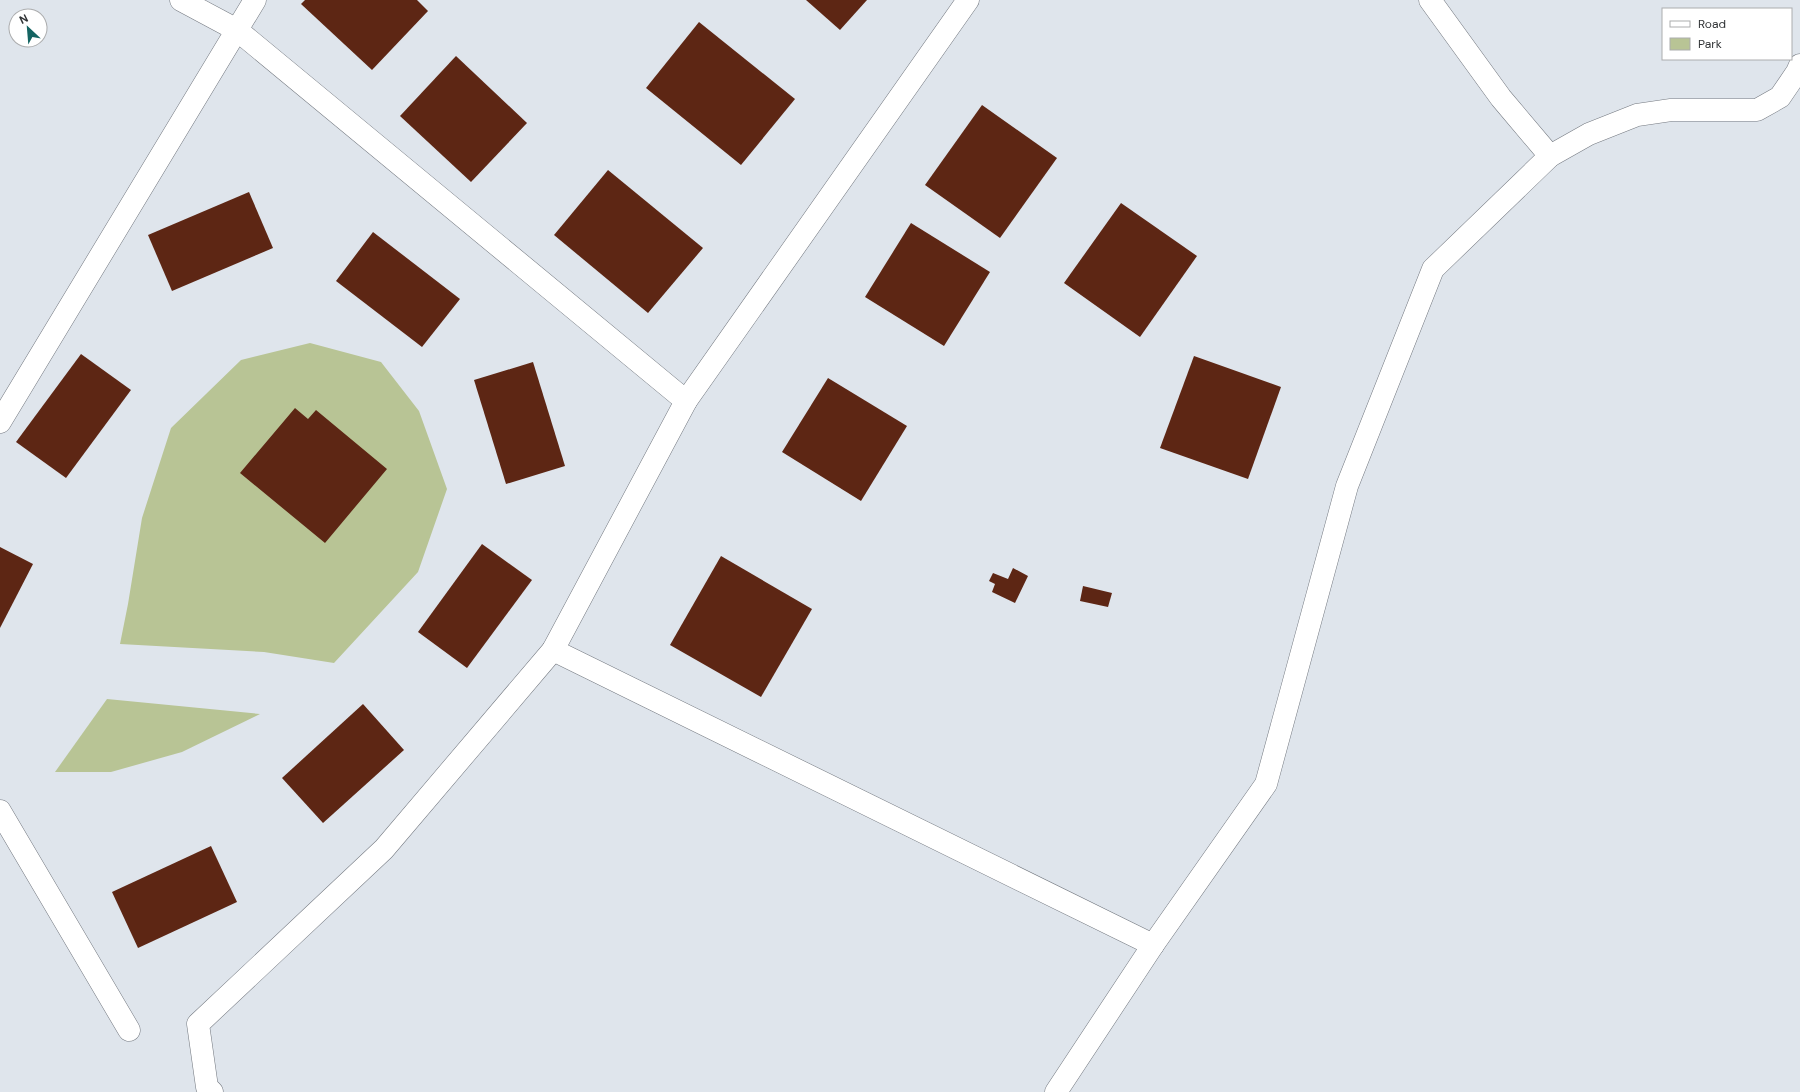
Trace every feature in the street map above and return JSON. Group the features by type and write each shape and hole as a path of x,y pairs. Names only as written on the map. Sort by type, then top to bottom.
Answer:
{"street":[{"path":"181,0 237,30 686,401"},
{"path":"0,422 255,0"},
{"path":"212,1092 207,1087 198,1024 384,849 553,650 686,401 968,0"},
{"path":"1430,0 1501,98 1550,156"},
{"path":"1056,1092 1153,945 1266,784 1347,486 1433,269 1550,156 1589,134 1637,115 1671,110 1757,110 1780,97 1797,72 1800,64"},
{"path":"553,650 1153,945"},
{"path":"0,811 129,1030"}],"green space":[{"path":"310,343 381,362 419,411 447,489 418,572 334,663 264,652 120,644 142,518 171,428 241,360"},
{"path":"107,699 260,714 182,752 111,772 55,772"}],"building":[{"path":"305,0 417,0 428,11 372,70 301,4"},
{"path":"806,0 867,0 840,30"},
{"path":"699,22 795,99 741,165 646,88"},
{"path":"456,56 527,123 471,182 400,116"},
{"path":"982,105 1057,158 1000,238 925,185"},
{"path":"608,170 703,248 648,313 554,235"},
{"path":"249,192 273,248 172,291 148,235"},
{"path":"1121,203 1197,256 1140,337 1064,283"},
{"path":"911,223 990,272 944,346 865,297"},
{"path":"373,232 460,299 422,347 336,281"},
{"path":"81,354 131,390 66,478 16,442"},
{"path":"1194,356 1281,387 1248,479 1160,448"},
{"path":"533,362 565,466 506,484 474,380"},
{"path":"828,378 907,426 861,501 782,452"},
{"path":"295,408 308,419 316,410 387,469 325,543 240,473"},
{"path":"482,544 532,580 467,668 418,632"},
{"path":"0,547 33,564 0,628"},
{"path":"721,556 812,609 761,697 670,645"},
{"path":"1013,568 1028,576 1015,603 992,592 995,584 989,581 993,573 1008,579"},
{"path":"1083,586 1112,593 1108,607 1080,601"},
{"path":"363,704 404,750 323,823 282,778"},
{"path":"211,846 237,902 138,948 112,892"}]}
